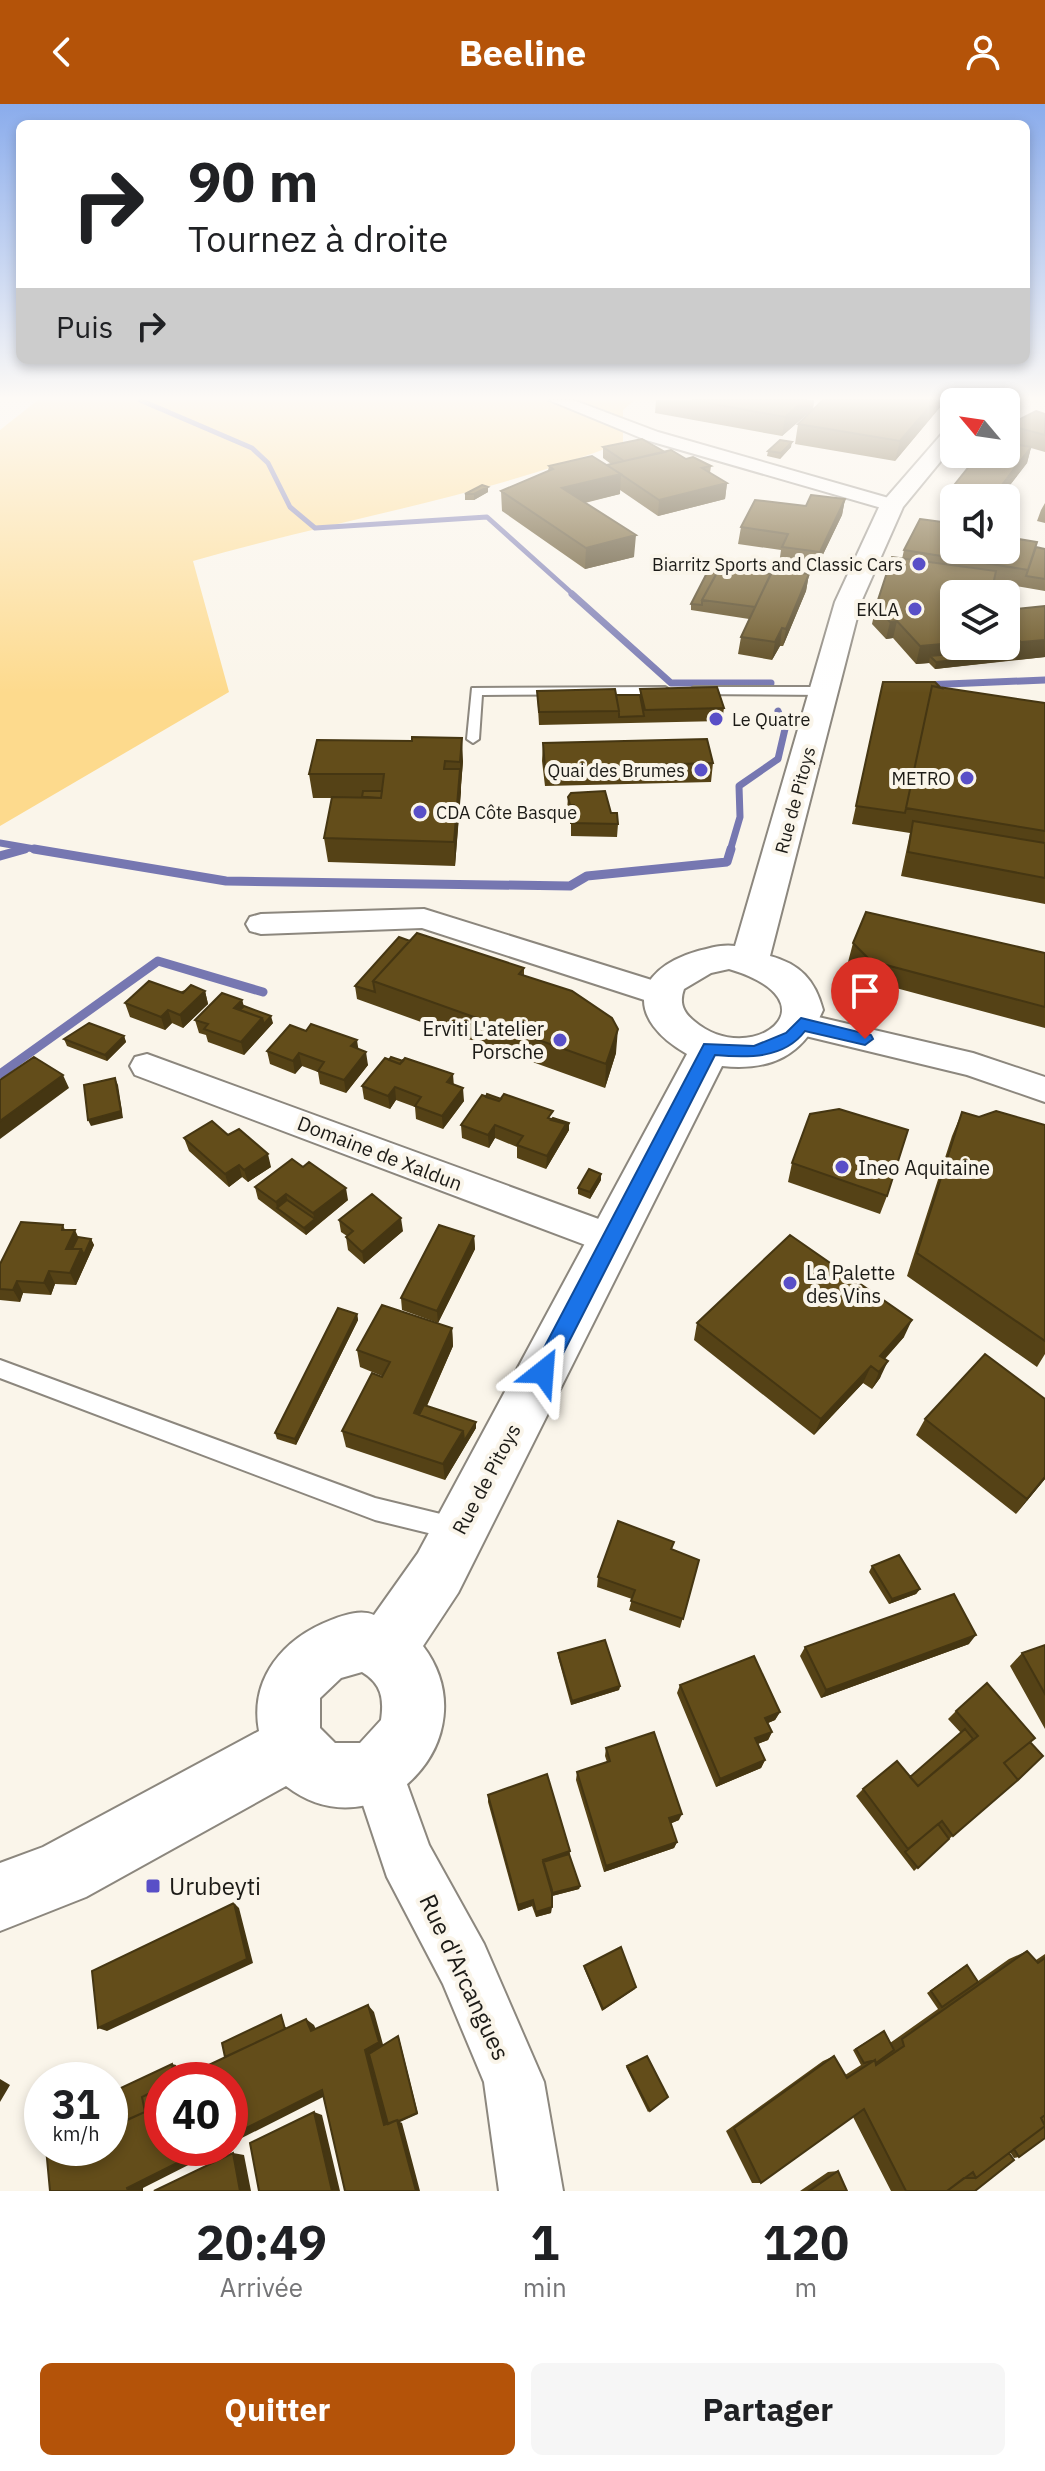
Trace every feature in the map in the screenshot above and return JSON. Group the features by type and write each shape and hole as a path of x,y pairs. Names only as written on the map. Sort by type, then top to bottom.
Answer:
{"street":[{"path":"866,497 892,505"},
{"name":"Rue de Pitoys","path":"750,960 848,602 892,505 898,497"},
{"path":"261,924 424,918 663,995"},
{"path":"721,958 750,960 779,973 799,993 804,1009 801,1024 792,1037 755,1052 710,1049 689,1039 673,1026 664,1010 663,995 678,971 693,963 721,958"},
{"path":"801,1024 973,1065 1045,1090"},
{"name":"Rue de Pitoys","path":"386,1649 438,1573 710,1049"},
{"name":"Domaine de Xaldun","path":"147,1066 612,1240"},
{"path":"367,1642 386,1649 401,1661 411,1677 416,1696 415,1717 407,1738 394,1756 377,1769 358,1776 321,1772 306,1762 295,1746 288,1725 289,1702 296,1681 309,1663 327,1649 347,1643 367,1642"},
{"path":"0,1897 62,1873 295,1746"},
{"name":"Rue d'Arcangues","path":"377,1769 406,1858 464,1964 514,2082 531,2191"}],"lane":[{"path":"473,739 476,691 826,691"},
{"path":"0,1369 375,1509 459,1530"}],"shaded area":[{"path":"0,497 446,497 193,561 229,692 0,826"}],"building":[{"path":"511,497 577,497 636,535 586,548"},
{"path":"810,497 845,499 820,552 782,547 788,534 741,527 755,500 806,506"},
{"path":"920,519 940,522 940,556 904,550"},
{"path":"1020,539 1037,542 1028,570 991,564 1020,564"},
{"path":"1036,547 1045,549 1045,579 1026,576"},
{"name":"EKLA","path":"892,557 996,571 994,580 940,580 940,644 920,646 897,621 890,622 876,606"},
{"path":"720,567 771,574 755,607 702,600"},
{"path":"773,569 809,574 786,629 782,628 775,642 741,637"},
{"path":"708,571 717,573 702,605 691,604"},
{"path":"1045,606 1045,640 1020,641 1020,609"},
{"path":"940,655 940,660 956,660 936,662 930,656"},
{"path":"883,682 935,682 941,688 932,686 905,813 856,806"},
{"path":"932,686 1045,703 1045,831 906,808"},
{"path":"717,687 724,708 645,710 640,689"},
{"path":"615,689 619,711 539,712 537,691"},
{"path":"616,695 640,695 644,716 619,717"},
{"path":"412,737 462,738 460,762 445,761 444,769 460,769 454,842 324,838 332,797 381,798 384,774 309,774 317,740 412,741"},
{"path":"707,739 713,763 545,768 543,743"},
{"path":"363,791 382,791 381,798 362,797"},
{"path":"605,791 611,813 617,813 618,824 571,823 571,817 576,817 574,805 570,805 568,797 571,793"},
{"path":"913,821 1045,843 1045,878 908,852"},
{"path":"866,912 1045,953 1045,1007 871,961 853,943"},
{"path":"417,933 524,968 519,974 572,991 612,1018 618,1029 606,1064 373,981"},
{"path":"399,937 410,941 373,981 375,992 355,986"},
{"path":"149,981 183,993 191,985 205,991 180,1015 168,1010 161,1017 125,1003"},
{"path":"222,993 242,1000 234,1008 262,1018 241,1042 204,1029 208,1024 195,1020"},
{"path":"244,1006 271,1016 264,1024 262,1018 240,1010"},
{"path":"89,1023 124,1036 105,1055 64,1039"},
{"path":"311,1024 357,1040 351,1046 366,1052 344,1080 318,1071 324,1062 299,1053 293,1061 267,1051 290,1025 306,1031"},
{"path":"34,1057 63,1075 0,1121 0,1080"},
{"path":"391,1057 403,1061 400,1064 389,1060"},
{"path":"385,1058 400,1064 405,1058 453,1074 447,1082 463,1088 442,1116 415,1106 421,1097 395,1087 388,1096 362,1086"},
{"path":"115,1078 121,1111 88,1120 84,1085"},
{"path":"487,1094 501,1099 486,1097"},
{"path":"504,1094 553,1111 548,1118 566,1124 547,1156 517,1145 523,1136 495,1125 488,1135 461,1125 482,1095 499,1101"},
{"path":"839,1109 908,1130 887,1196 792,1163 810,1114"},
{"path":"996,1111 1045,1125 1045,1341 917,1253 962,1112 979,1117"},
{"path":"551,1120 569,1123 565,1130 566,1124"},
{"path":"212,1121 228,1135 239,1129 268,1154 244,1170 239,1165 225,1174 184,1138"},
{"path":"292,1159 303,1167 309,1162 346,1188 313,1213 286,1194 276,1202 255,1187"},
{"path":"589,1169 601,1174 590,1192 578,1188"},
{"path":"372,1194 401,1218 362,1252 346,1237 353,1231 339,1220"},
{"path":"287,1200 315,1219 304,1228 277,1208"},
{"path":"21,1222 63,1225 62,1230 75,1230 66,1249 81,1249 70,1273 49,1271 44,1283 17,1281 13,1290 0,1289 0,1264"},
{"path":"439,1225 474,1236 437,1311 401,1298"},
{"path":"790,1235 912,1320 880,1356 888,1361 879,1372 871,1366 821,1419 697,1323"},
{"path":"78,1237 91,1239 84,1255 81,1249 72,1249"},
{"path":"382,1305 452,1328 414,1413 463,1431 443,1464 342,1431 372,1373 382,1377 390,1362 357,1350"},
{"path":"338,1308 357,1314 295,1439 275,1433"},
{"path":"985,1354 1045,1399 1045,1477 1027,1499 925,1419"},
{"path":"424,1405 476,1422 464,1441 463,1431 419,1415"},
{"path":"618,1521 674,1542 671,1549 699,1560 683,1619 631,1601 635,1590 598,1577"},
{"path":"899,1555 920,1589 892,1599 872,1566"},
{"path":"954,1594 976,1635 826,1690 805,1647"},
{"path":"605,1640 620,1686 572,1701 558,1653"},
{"path":"1045,1645 1045,1694 1022,1653"},
{"path":"754,1656 780,1712 765,1718 772,1732 755,1738 765,1760 720,1779 680,1685"},
{"path":"987,1683 1035,1738 1004,1763 1018,1780 953,1836 942,1821 908,1849 863,1789 897,1761 918,1786 978,1736 956,1711"},
{"path":"965,1729 973,1739 918,1786 910,1777"},
{"path":"654,1732 682,1814 669,1818 677,1842 606,1866 577,1772 610,1761 606,1748"},
{"path":"1030,1742 1043,1756 1018,1780 1004,1763"},
{"path":"547,1774 570,1851 543,1860 552,1890 552,1907 536,1912 533,1900 518,1905 488,1795"},
{"path":"938,1824 949,1839 918,1868 905,1852"},
{"path":"569,1854 580,1886 552,1893 543,1862"},
{"path":"234,1903 247,1959 98,2028 92,1971"},
{"path":"621,1947 636,1987 603,2009 584,1966"},
{"path":"1027,1951 1038,1963 1045,1958 1045,2115 1041,2118 1045,2126 976,2178 973,2172 947,2191 906,2191 864,2109 761,2183 734,2128 834,2056 847,2078 875,2060 876,2065 904,2046 902,2039"},
{"path":"967,1965 978,1982 942,2007 931,1991"},
{"path":"368,2005 379,2042 365,2050 384,2125 397,2120 416,2191 345,2191 322,2090 248,2127 248,2062 215,2062 306,2019 311,2031"},
{"path":"281,2015 285,2029 225,2057 222,2043"},
{"path":"884,2031 894,2050 876,2063 875,2060 864,2063 856,2049"},
{"path":"398,2036 417,2113 388,2124 369,2054"},
{"path":"647,2056 668,2097 650,2111 627,2066"},
{"path":"144,2077 144,2112 128,2119 128,2085"},
{"path":"144,2112 144,2166 171,2166 127,2188 128,2191 50,2191 48,2166 128,2166 128,2120"},
{"path":"314,2112 332,2191 259,2191 250,2143"},
{"path":"1045,2126 1045,2138 1019,2157 1014,2149"},
{"path":"1009,2153 1014,2160 975,2191 947,2191 964,2178 976,2178"},
{"path":"206,2166 235,2166 240,2191 154,2191"},
{"path":"838,2171 847,2191 809,2191"}],"waterway":[{"path":"285,497 290,507 315,528 487,517 575,596"},
{"path":"572,594 671,683 771,683"},
{"path":"924,685 1045,680"},
{"path":"730,851 740,817 739,786 778,759 785,729 778,711"},
{"path":"0,843 46,851"},
{"path":"0,856 25,849 19,851"},
{"path":"34,849 46,851"},
{"path":"46,851 226,881 570,886 587,876 727,862 731,849"},
{"path":"0,1074 158,961 263,992"}],"place":[{"name":"Biarritz Sports and Classic Cars","path":"919,564"},
{"name":"EKLA","path":"915,609"},
{"name":"Le Quatre","path":"716,719"},
{"name":"Quai des Brumes","path":"701,770"},
{"name":"METRO","path":"967,778"},
{"name":"CDA Côte Basque","path":"420,812"},
{"name":"Erviti L'atelier Porsche","path":"560,1040"},
{"name":"Ineo Aquitaine","path":"842,1167"},
{"name":"La Palette des Vins","path":"790,1283"},
{"name":"Urubeyti","path":"153,1886"}],"route":[{"path":"543,1372 710,1049 733,1053 776,1047 792,1037 801,1024 865,1039"}]}
